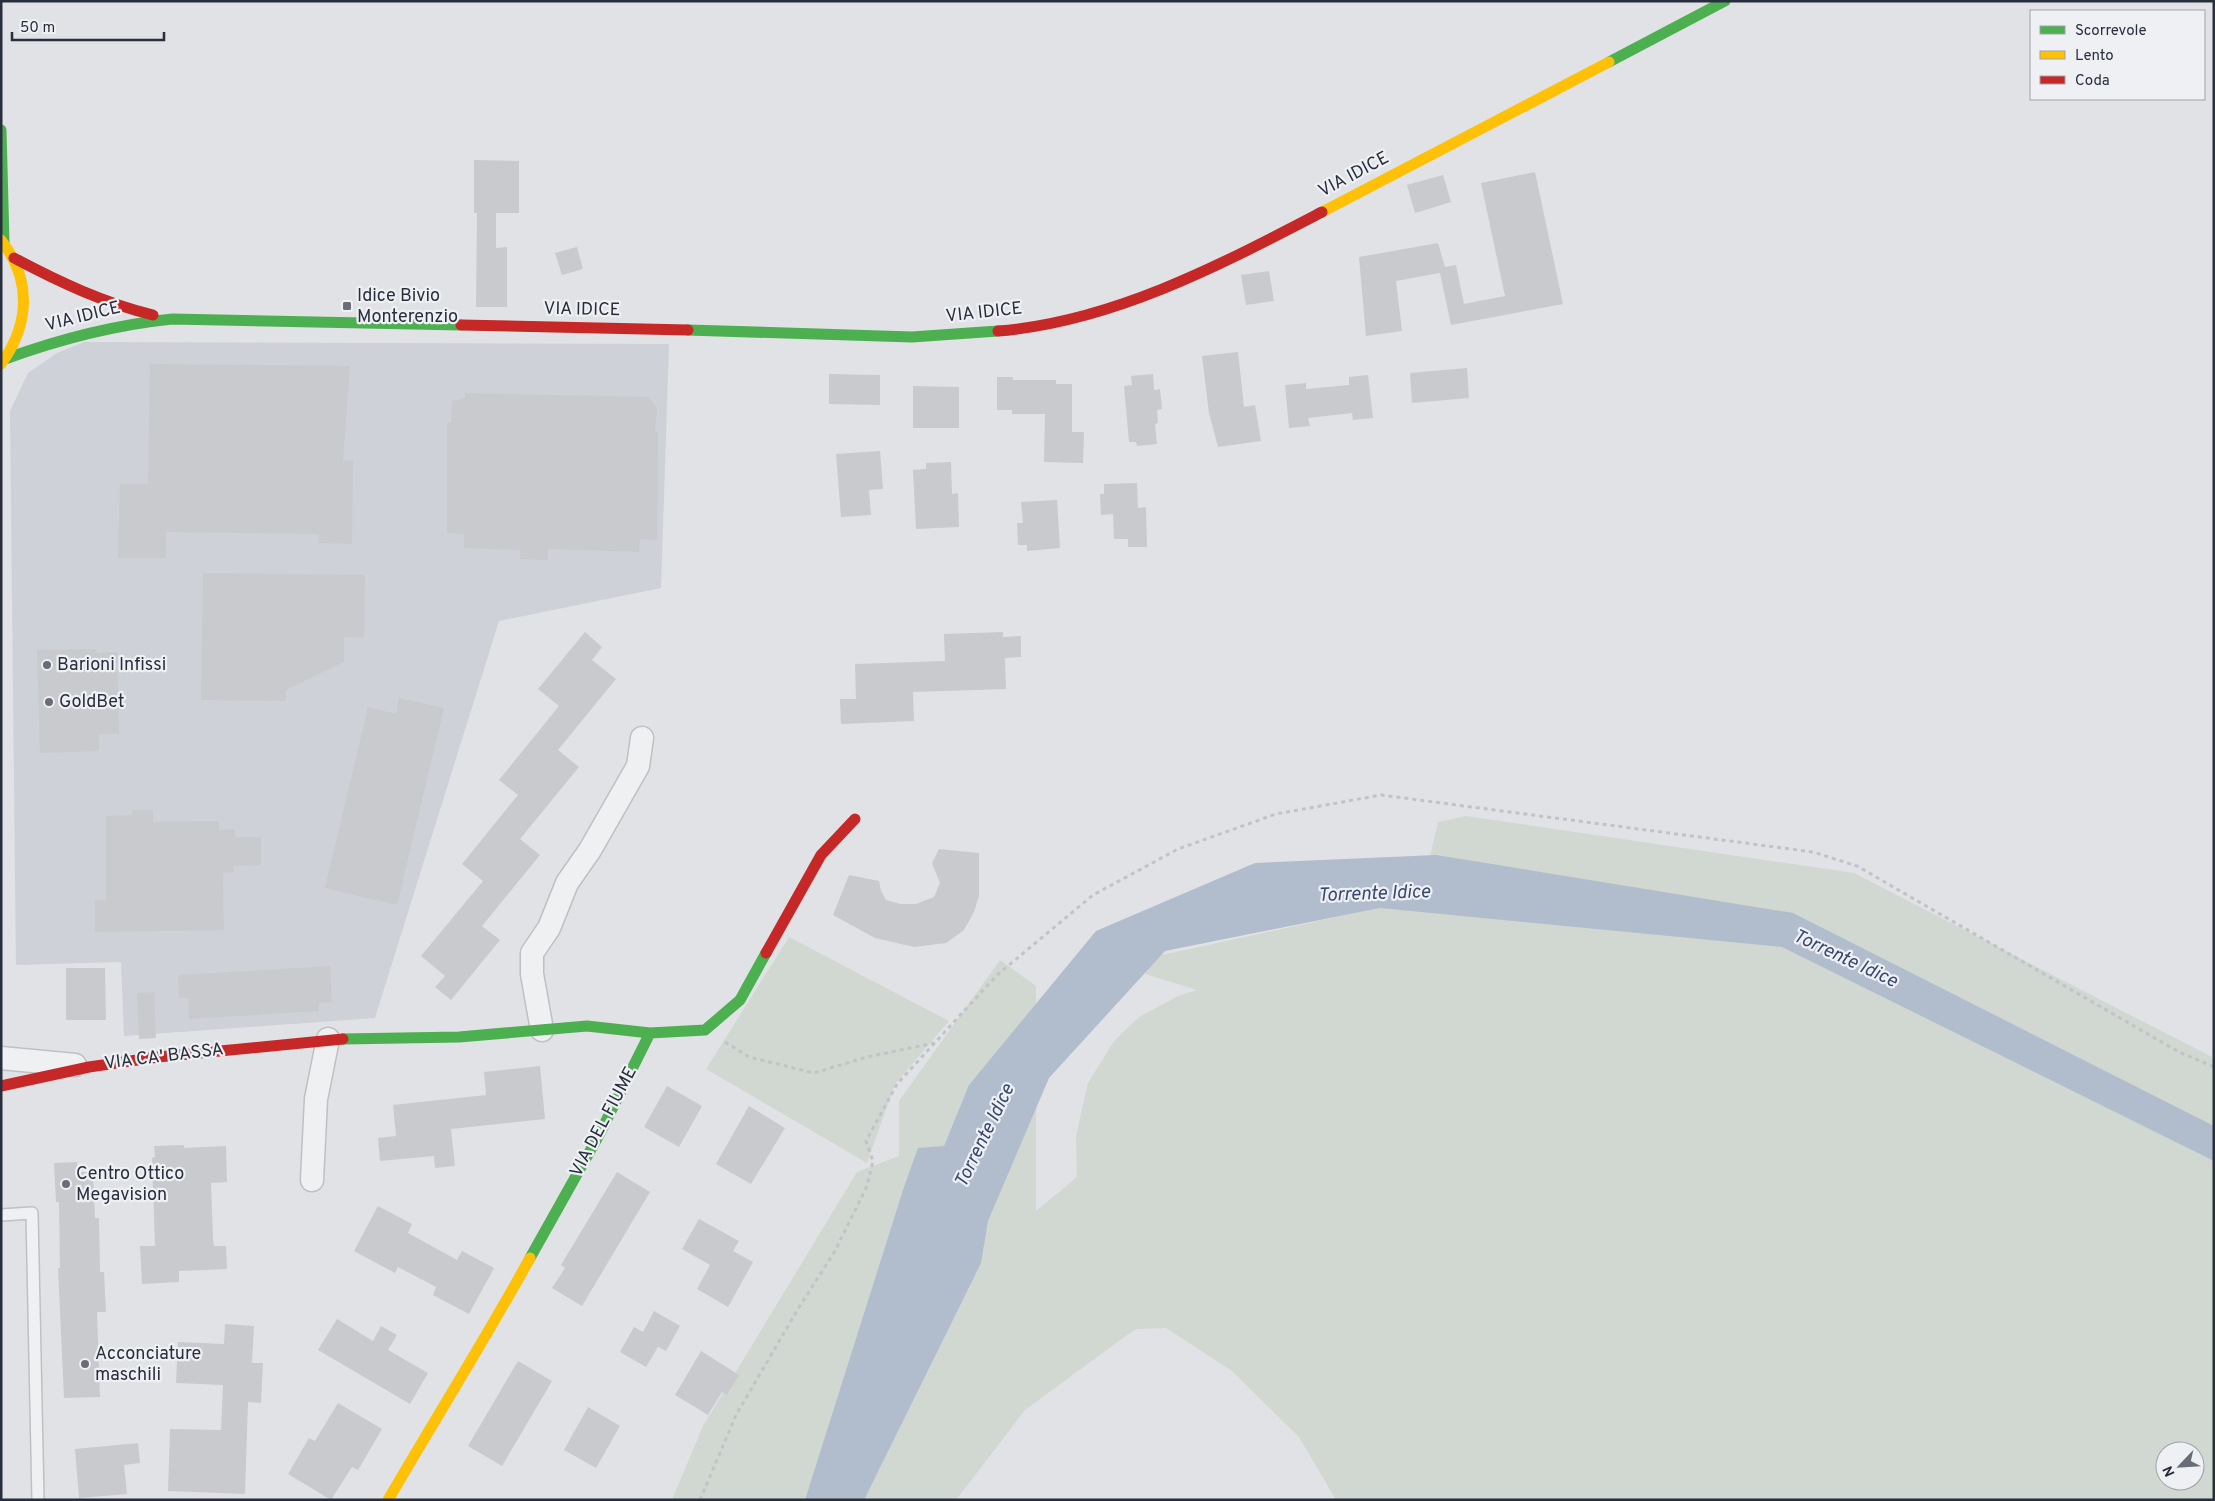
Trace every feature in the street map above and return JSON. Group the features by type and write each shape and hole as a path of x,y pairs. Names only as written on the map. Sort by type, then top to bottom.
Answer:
{"main road":[{"name":"VIA IDICE","path":"3,361 78,334 134,322 172,319 692,330 912,337 1020,329 1082,315 1148,295 1238,256 1725,1"},
{"path":"1,130 2,242 14,258 23,283 24,310 18,336 3,361"},
{"name":"VIA IDICE","path":"14,258 61,283 100,300 172,319"},
{"path":"650,1033 705,1030 740,1000 821,855 855,819"},
{"name":"VIA CA' BASSA","path":"1,1086 89,1067 158,1057 328,1039 460,1037 587,1026 650,1033"},
{"name":"VIA DEL FIUME","path":"398,1494 443,1404 494,1324 599,1135 650,1033"}],"street":[{"path":"542,1030 532,974 532,954 548,928 567,882 590,850 638,766 642,738"},
{"path":"312,1180 316,1099 328,1039"},
{"name":"VIA CA' BASSA","path":"1,1058 89,1067"}],"lane":[{"path":"1,1215 32,1213 38,1500"}],"path":[{"path":"700,1500 736,1415 798,1309 835,1251 867,1186 873,1161 866,1141 897,1084 996,974 1092,895 1178,849 1276,814 1381,795 1813,852 1856,866 2179,1052 2214,1068"},
{"path":"705,1030 750,1057 814,1073 867,1057 935,1043"}],"shaded area":[{"path":"84,342 669,344 661,588 499,621 375,1018 124,1036 121,962 16,965 10,411 28,373 57,353"},
{"path":"1466,816 1854,873 2214,1058 2214,1500 1336,1500 1299,1437 1232,1371 1166,1328 1137,1329 1025,1410 956,1500 672,1500 703,1426 857,1172 899,1156 899,1101 1000,960 1036,986 1036,1211 1077,1177 1076,1136 1088,1083 1114,1041 1139,1017 1178,996 1197,990 1145,974 1157,956 1420,899 1438,822"},
{"path":"789,937 949,1021 895,1084 867,1163 706,1069"}],"water":[{"name":"Torrente Idice","path":"1436,855 1793,913 2214,1126 2214,1161 1782,947 1380,908 1165,951 1049,1078 988,1221 981,1263 864,1500 805,1500 918,1148 944,1146 969,1085 1096,931 1255,863"}],"building":[{"path":"474,160 519,161 519,213 496,213 496,248 507,247 507,307 476,307 477,213 474,213"},
{"path":"1535,172 1563,304 1451,325 1440,273 1396,281 1402,331 1366,336 1359,257 1438,243 1445,267 1456,265 1464,304 1505,296 1481,183"},
{"path":"1443,175 1451,202 1415,213 1407,185"},
{"path":"577,247 583,269 562,275 555,253"},
{"path":"1269,271 1274,301 1246,305 1241,275"},
{"path":"1238,352 1244,407 1255,405 1261,441 1218,447 1209,413 1202,356"},
{"path":"150,364 350,366 343,461 353,460 352,544 319,543 319,534 166,532 166,558 118,558 120,484 148,484"},
{"path":"1467,368 1469,398 1412,403 1410,373"},
{"path":"829,374 880,375 880,405 829,404"},
{"path":"1153,374 1154,390 1160,389 1162,409 1157,410 1158,423 1155,424 1157,444 1137,446 1136,442 1129,442 1124,386 1132,385 1131,376"},
{"path":"1368,375 1373,418 1353,420 1352,413 1308,418 1310,426 1289,428 1285,385 1306,383 1306,389 1349,385 1349,377"},
{"path":"997,377 1013,377 1013,380 1056,380 1056,384 1072,384 1072,432 1084,432 1083,463 1044,462 1045,414 1012,414 1012,410 997,410"},
{"path":"913,386 959,387 959,428 913,428"},
{"path":"465,393 648,397 657,408 655,432 658,431 657,540 640,539 639,552 548,549 548,560 520,559 520,550 464,548 464,534 447,533 447,423 451,423 452,401 465,398"},
{"path":"880,451 883,489 869,490 871,515 841,517 836,454"},
{"path":"951,462 952,494 958,493 959,527 916,529 913,470 926,469 926,463"},
{"path":"1137,483 1138,508 1146,507 1147,547 1128,547 1128,539 1114,539 1113,514 1101,515 1100,494 1104,494 1104,484"},
{"path":"1057,500 1060,548 1027,551 1027,545 1018,545 1017,523 1023,523 1021,502"},
{"path":"203,573 365,575 364,638 344,637 344,662 286,690 286,701 201,700"},
{"path":"585,632 602,647 592,660 616,679 558,750 579,767 520,839 540,855 482,926 500,940 451,1000 435,987 445,976 421,956 483,881 462,864 518,795 499,780 559,706 538,689"},
{"path":"1003,632 1003,637 1021,636 1021,657 1005,658 1006,689 913,692 914,721 841,724 840,699 856,699 855,664 945,661 944,634"},
{"path":"96,649 97,653 117,652 119,734 99,734 99,751 40,753 37,650"},
{"path":"399,698 444,708 397,905 325,888 368,707 396,714"},
{"path":"132,810 153,810 153,822 219,821 219,830 235,829 235,837 261,837 261,865 233,866 234,872 223,873 224,930 95,932 95,900 106,900 106,816 132,815"},
{"path":"939,849 979,853 979,896 974,912 964,930 946,943 914,947 875,938 833,915 849,875 879,881 881,891 886,900 901,904 916,904 934,897 940,883 932,863"},
{"path":"330,966 332,1002 319,1003 319,1011 189,1019 188,998 179,998 178,975"},
{"path":"66,968 105,968 106,1020 66,1020"},
{"path":"154,992 156,1038 139,1039 137,993"},
{"path":"540,1066 545,1119 451,1129 455,1166 435,1168 434,1156 380,1161 378,1138 396,1136 393,1105 486,1095 484,1072"},
{"path":"667,1086 702,1106 679,1147 644,1127"},
{"path":"749,1106 785,1128 751,1184 716,1164"},
{"path":"184,1145 184,1148 226,1146 227,1182 211,1183 214,1246 226,1246 227,1269 179,1271 179,1282 142,1284 140,1246 155,1246 152,1158 155,1157 154,1146"},
{"path":"77,1162 77,1172 93,1172 95,1218 99,1218 100,1272 104,1272 106,1312 97,1312 100,1397 64,1398 58,1268 60,1268 59,1202 56,1202 54,1163"},
{"path":"617,1172 650,1192 582,1306 552,1288 565,1268 561,1265"},
{"path":"378,1206 412,1224 408,1233 457,1260 462,1251 494,1268 469,1314 433,1295 436,1287 398,1267 395,1273 354,1251"},
{"path":"699,1219 739,1241 733,1251 753,1262 728,1307 697,1289 710,1265 682,1249"},
{"path":"654,1311 680,1326 666,1351 658,1347 646,1367 620,1352 634,1327 643,1332"},
{"path":"337,1319 373,1341 381,1326 397,1335 388,1350 428,1373 410,1404 318,1350"},
{"path":"225,1324 254,1326 252,1363 263,1363 261,1403 248,1402 245,1494 168,1491 170,1429 221,1430 223,1385 176,1383 178,1342 224,1344"},
{"path":"701,1351 739,1375 727,1395 722,1392 708,1415 675,1395"},
{"path":"518,1361 552,1381 502,1466 468,1446"},
{"path":"338,1403 382,1429 358,1470 352,1467 331,1500 288,1474 309,1438 315,1441"},
{"path":"588,1407 620,1426 596,1468 564,1450"},
{"path":"138,1443 140,1463 124,1465 127,1494 79,1498 75,1449"}],"traffic: fast":[{"path":"1609,62 1725,1"},
{"path":"1,130 4,243"},
{"path":"5,359 87,334 129,325 172,319 461,325"},
{"path":"688,330 912,337 998,331"},
{"path":"530,1258 599,1135 650,1033 705,1030 740,1000 766,953"},
{"path":"343,1039 459,1037 587,1026 650,1033"}],"traffic: slow":[{"path":"1322,212 1609,62"},
{"path":"1,240 11,255 18,271 24,302 18,333 11,349 1,364"},
{"path":"388,1500 530,1258"}],"traffic: jam":[{"path":"998,331 1041,325 1083,316 1166,288 1322,212"},
{"path":"14,258 82,291 153,315"},
{"path":"461,325 688,330"},
{"path":"766,953 821,855 855,819"},
{"path":"1,1086 89,1067 158,1057 343,1039"}],"place":[{"name":"Idice Bivio Monterenzio","path":"347,306"},
{"name":"Barioni Infissi","path":"47,665"},
{"name":"GoldBet","path":"49,702"},
{"name":"Centro Ottico Megavision","path":"66,1184"},
{"name":"Acconciature maschili","path":"85,1364"}]}
